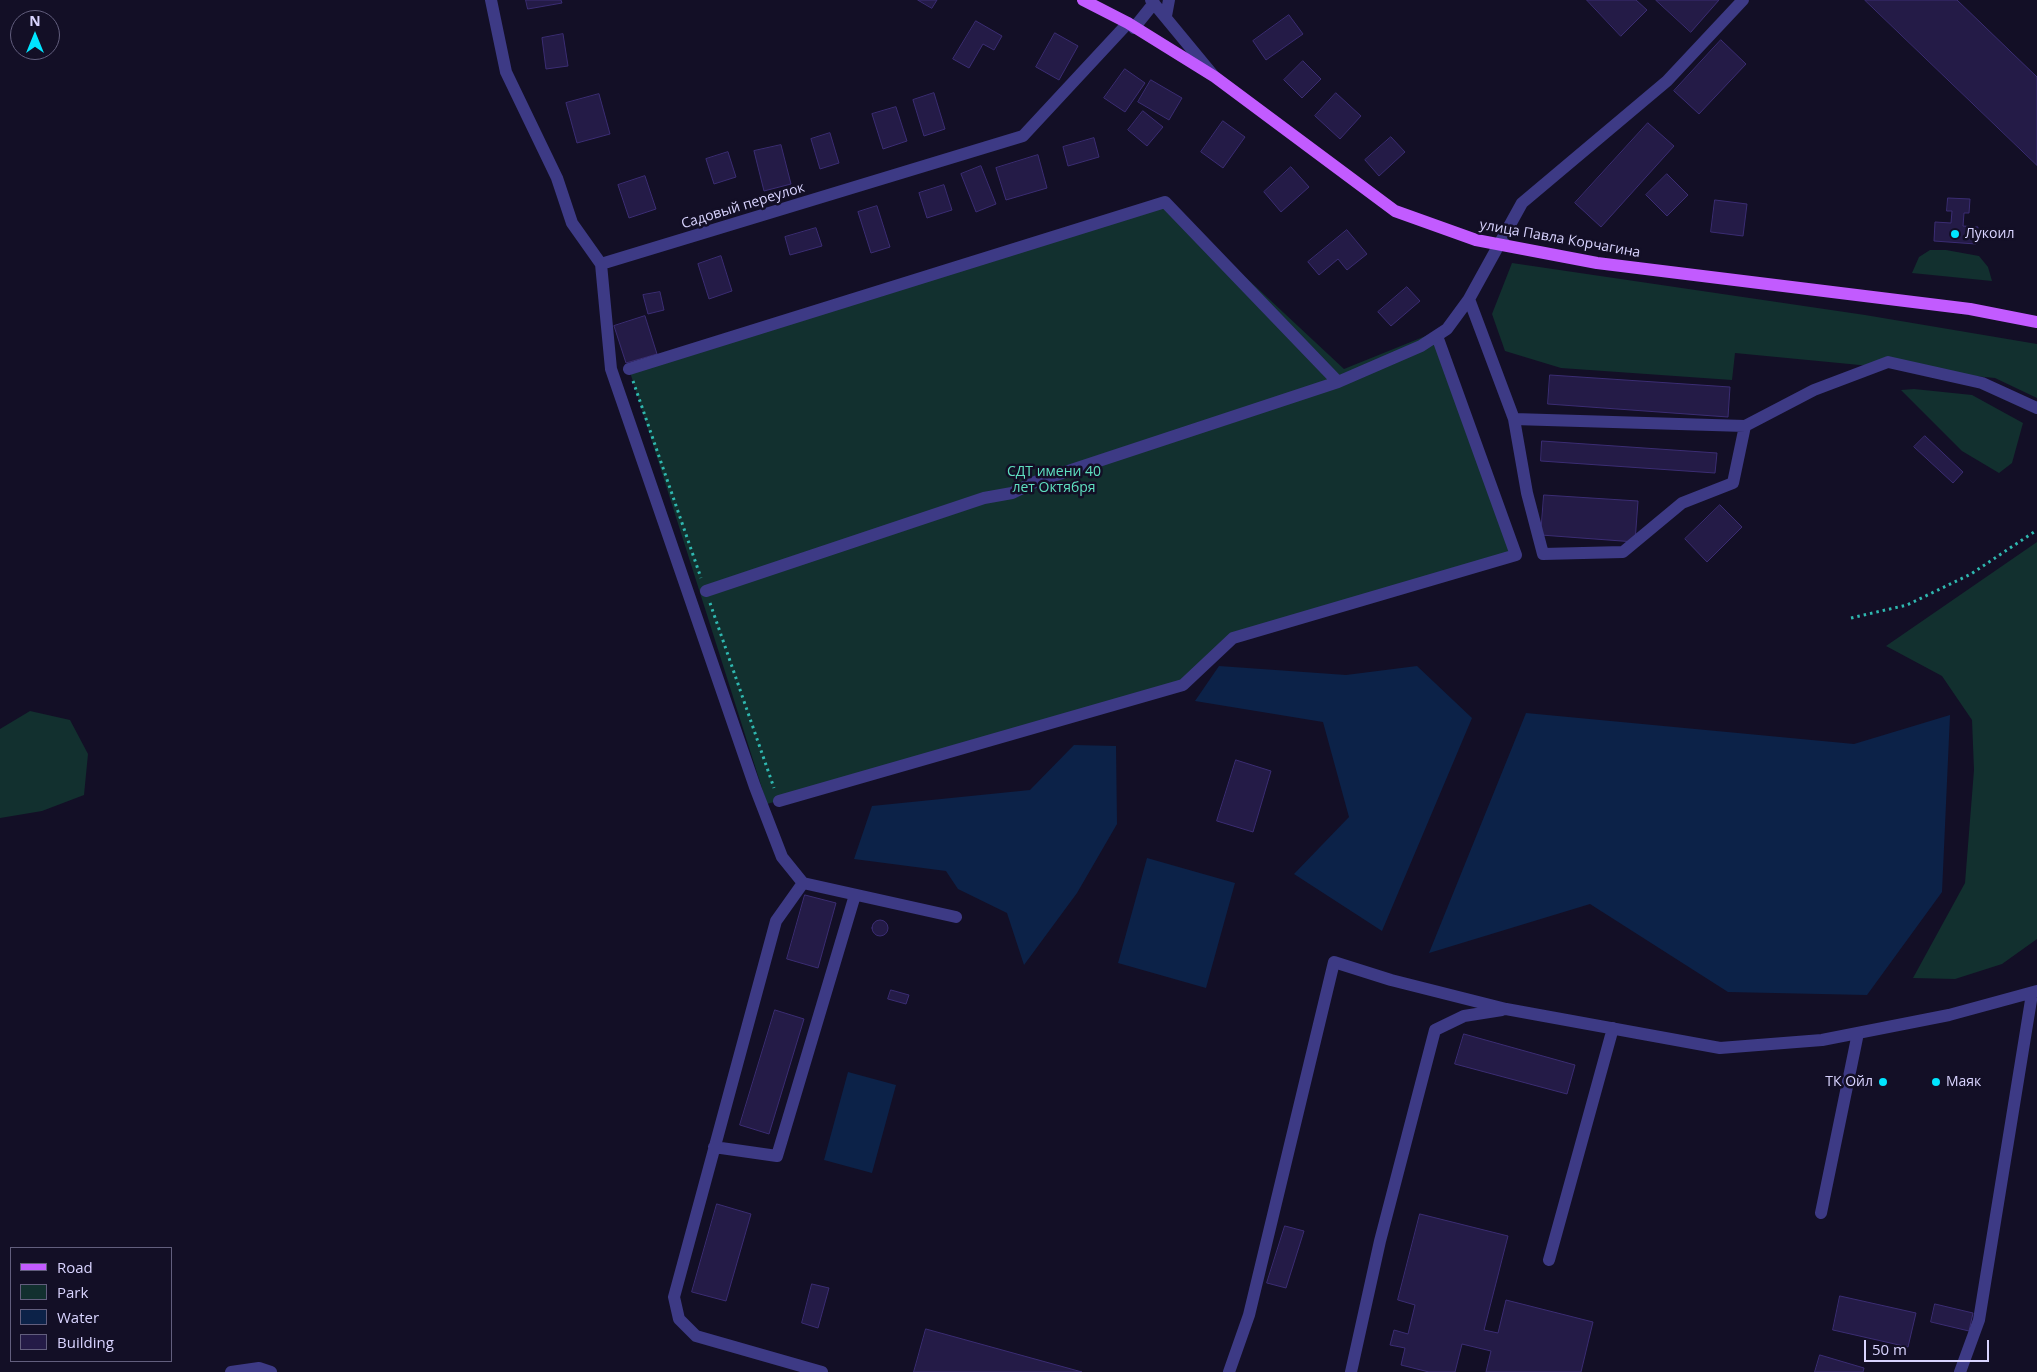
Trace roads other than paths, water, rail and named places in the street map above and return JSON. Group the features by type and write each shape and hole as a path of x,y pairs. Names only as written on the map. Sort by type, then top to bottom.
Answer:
{"main road":[{"name":"улица Павла Корчагина","path":"1083,0 1131,25 1215,77 1394,211 1476,240 1597,263 1960,308 2037,322"}],"street":[{"path":"491,0 506,72 557,178 572,223 601,264 611,369 782,857 803,883 956,917"},
{"path":"1166,16 1169,0"},
{"path":"706,591 984,498 1012,493 1035,482 1338,382 1421,346 1447,329 1469,298 1522,203 1667,81 1743,0"},
{"path":"1153,1 1215,77"},
{"name":"Садовый переулок","path":"601,264 1024,136 1153,1"},
{"path":"629,369 1165,202 1338,382"},
{"path":"1469,298 1514,419 1527,493 1543,554 1623,552 1682,503 1733,483 1745,426"},
{"path":"779,801 1183,686 1233,638 1516,555 1437,336"},
{"path":"1514,419 1745,426 1814,390 1888,362 1982,383 2037,408"},
{"path":"803,883 776,921 674,1297 679,1319 696,1336 822,1372"},
{"path":"714,1147 777,1156 855,895"},
{"path":"1229,1372 1249,1315 1334,962 1391,980 1506,1009 1720,1048 1822,1040 1949,1015 2035,992 1979,1320 1960,1372"},
{"path":"1351,1372 1380,1241 1435,1030 1464,1016 1506,1009"},
{"path":"1549,1260 1613,1028"},
{"path":"1821,1213 1858,1033"},
{"path":"231,1372 259,1368 271,1372"}],"water":[{"path":"1219,666 1346,675 1417,666 1472,718 1382,931 1294,874 1349,817 1323,722 1195,701"},
{"path":"1526,713 1854,744 1950,715 1942,892 1867,995 1728,992 1590,904 1429,953"},
{"path":"1074,745 1116,746 1117,824 1077,893 1024,965 1007,913 958,889 946,871 854,859 872,806 1030,790"},
{"path":"1147,858 1235,883 1206,988 1118,963"},
{"path":"848,1072 896,1085 872,1173 824,1160"}],"place":[{"name":"Лукоил","path":"1955,234"},
{"name":"ТК Ойл","path":"1883,1082"},
{"name":"Маяк","path":"1936,1082"}],"park label":[{"name":"СДТ имени 40 лет Октября","path":"1054,480"}]}
